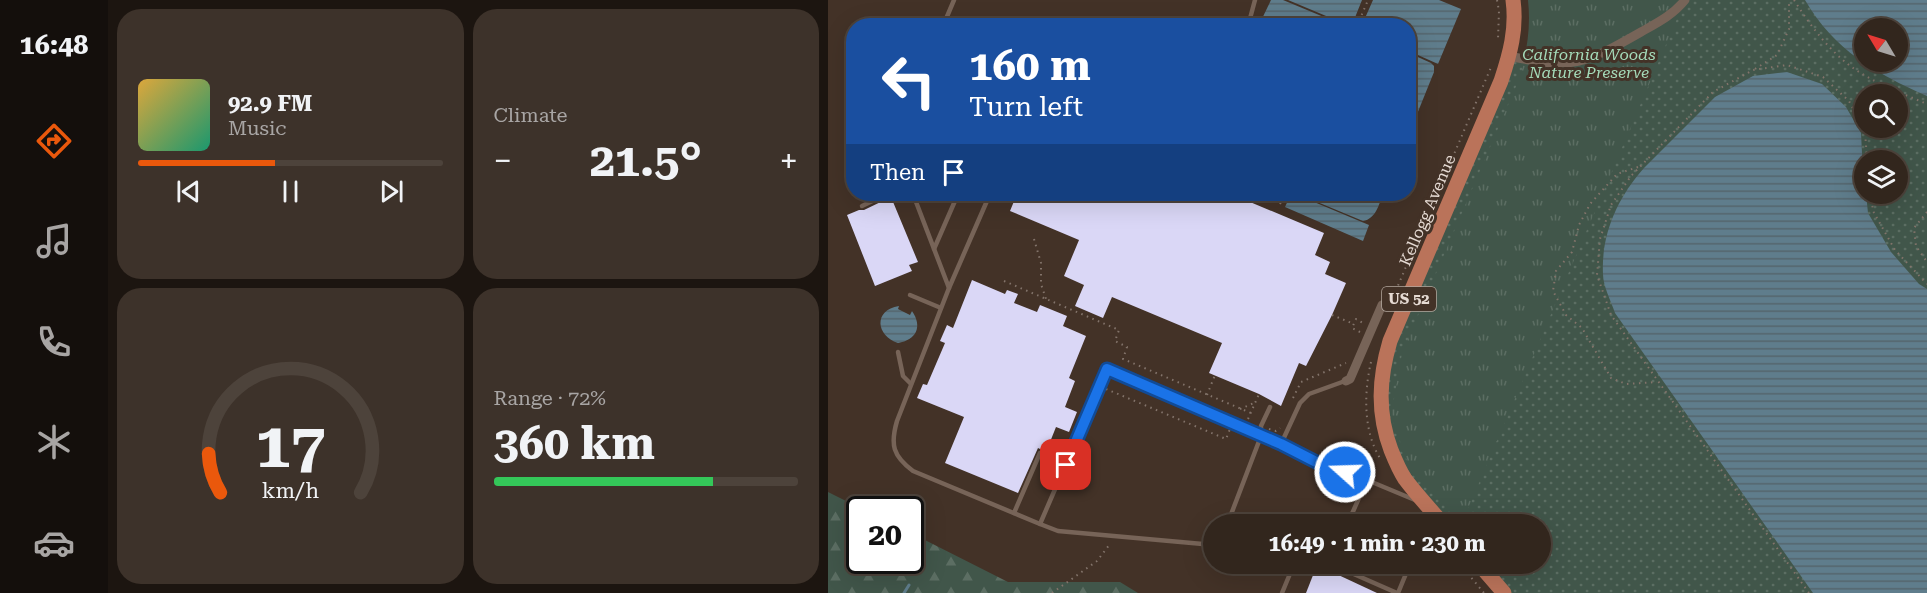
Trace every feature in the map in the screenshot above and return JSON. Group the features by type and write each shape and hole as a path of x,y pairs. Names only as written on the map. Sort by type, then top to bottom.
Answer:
{"main road":[{"name":"Kellogg Avenue","path":"1432,514 1396,464 1385,435 1380,400 1384,360 1390,341 1501,81 1515,26 1513,0"},
{"path":"1488,574 1504,593"}],"street":[{"path":"1509,56 1542,63 1561,64 1594,58 1667,17 1685,0"},
{"path":"1346,381 1350,379 1382,305"}],"lane":[{"path":"946,18 954,0"},
{"path":"1250,18 1255,0"},
{"path":"862,206 872,201"},
{"path":"916,201 949,288"},
{"path":"934,249 955,201"},
{"path":"987,201 949,288 893,434 896,454 913,471 1058,531 1203,544"},
{"path":"910,295 941,308"},
{"path":"898,352 903,375 911,384"},
{"path":"1040,524 1107,369 1281,444 1322,465 1367,480 1429,514"},
{"path":"1281,444 1300,403 1309,394 1346,381"},
{"path":"1231,514 1261,436 1261,426 1270,407"},
{"path":"1014,513 1040,453"},
{"path":"1352,514 1367,480"},
{"path":"1281,593 1290,574"},
{"path":"1354,574 1398,593 1406,574"}],"path":[{"path":"1360,18 1368,0"},
{"path":"1497,0 1498,44"},
{"path":"1789,0 1789,29 1777,55 1713,92 1631,176 1611,205 1600,239 1597,275 1611,315 1808,593"},
{"path":"1794,0 1810,24 1844,61 1882,84"},
{"path":"1753,70 1787,65 1824,77 1850,101 1854,108"},
{"path":"1908,96 1927,104"},
{"path":"1640,166 1617,174 1590,204 1579,225 1572,252 1556,271 1553,291 1566,315 1582,328 1611,378 1626,384 1659,382"},
{"path":"1872,204 1873,211 1895,250 1927,284"},
{"path":"1927,212 1914,228 1916,246 1927,262"},
{"path":"1034,239 1041,263 1041,284 1046,299"},
{"path":"1004,281 1119,330 1115,341 1127,347 1123,359 1251,413"},
{"path":"1332,315 1354,324"},
{"path":"1356,320 1371,331 1352,328 1356,320"},
{"path":"1207,395 1215,375"},
{"path":"1100,386 1226,439 1230,429"},
{"path":"1248,420 1259,394"},
{"path":"1240,409 1256,402"},
{"path":"1052,593 1097,561 1115,537"},
{"path":"1468,574 1484,593"}],"green space":[{"name":"California Woods Nature Preserve","path":"1528,0 1685,0 1466,514 1454,514 1407,461 1391,416 1402,353 1520,77 1528,38"},
{"path":"1685,0 1927,0 1927,593 1504,593 1488,574 1551,574 1551,514 1436,514 1397,464 1381,380 1509,56 1542,63"},
{"path":"828,492 846,501 846,574 924,574 924,540 1008,582 1120,582 1138,593 828,593"}],"water":[{"path":"1271,0 1283,0 1326,18 1262,18"},
{"path":"1288,0 1362,0 1355,18 1331,18"},
{"path":"1373,0 1439,0 1461,9 1438,64 1416,54 1416,18 1365,18"},
{"path":"1805,0 1927,0 1927,96 1908,87 1908,84 1902,84 1879,72 1908,72 1908,18 1854,18 1854,55 1829,33"},
{"path":"1416,56 1431,63 1434,66 1434,72 1416,117"},
{"path":"1787,72 1822,84 1846,107 1854,121 1854,138 1861,138 1862,150 1854,150 1854,204 1867,204 1868,213 1891,252 1919,284 1927,289 1927,593 1813,593 1615,313 1604,283 1603,259 1608,231 1626,191 1644,168 1715,97 1753,76"},
{"path":"1288,201 1312,201 1369,225 1363,241 1285,207"},
{"path":"1315,201 1380,201 1374,214 1363,221"},
{"path":"899,306 898,309 910,315 912,311 917,327 913,336 898,343 885,335 880,323 885,312"}],"building":[{"path":"883,201 893,201 918,262 909,265 912,271 875,286 847,215"},
{"path":"1014,201 1049,203 1050,201 1248,201 1324,233 1315,255 1330,262 1325,274 1346,283 1306,366 1299,363 1281,406 1209,373 1222,343 1112,297 1103,318 1075,306 1084,285 1064,276 1079,240 1010,211"},
{"path":"972,280 1005,294 1007,290 1018,294 1014,303 1037,312 1040,305 1067,316 1063,326 1086,336 1069,378 1075,381 1065,407 1077,412 1069,432 1056,427 1046,452 1038,448 1018,493 945,463 964,417 917,398 923,384 927,385 945,343 940,341 947,325 953,328"},
{"path":"1313,574 1336,574 1377,593 1306,593"}],"waterway":[{"path":"904,593 909,585"}],"route":[{"path":"1066,465 1107,369 1281,444 1322,465 1345,472"}]}
